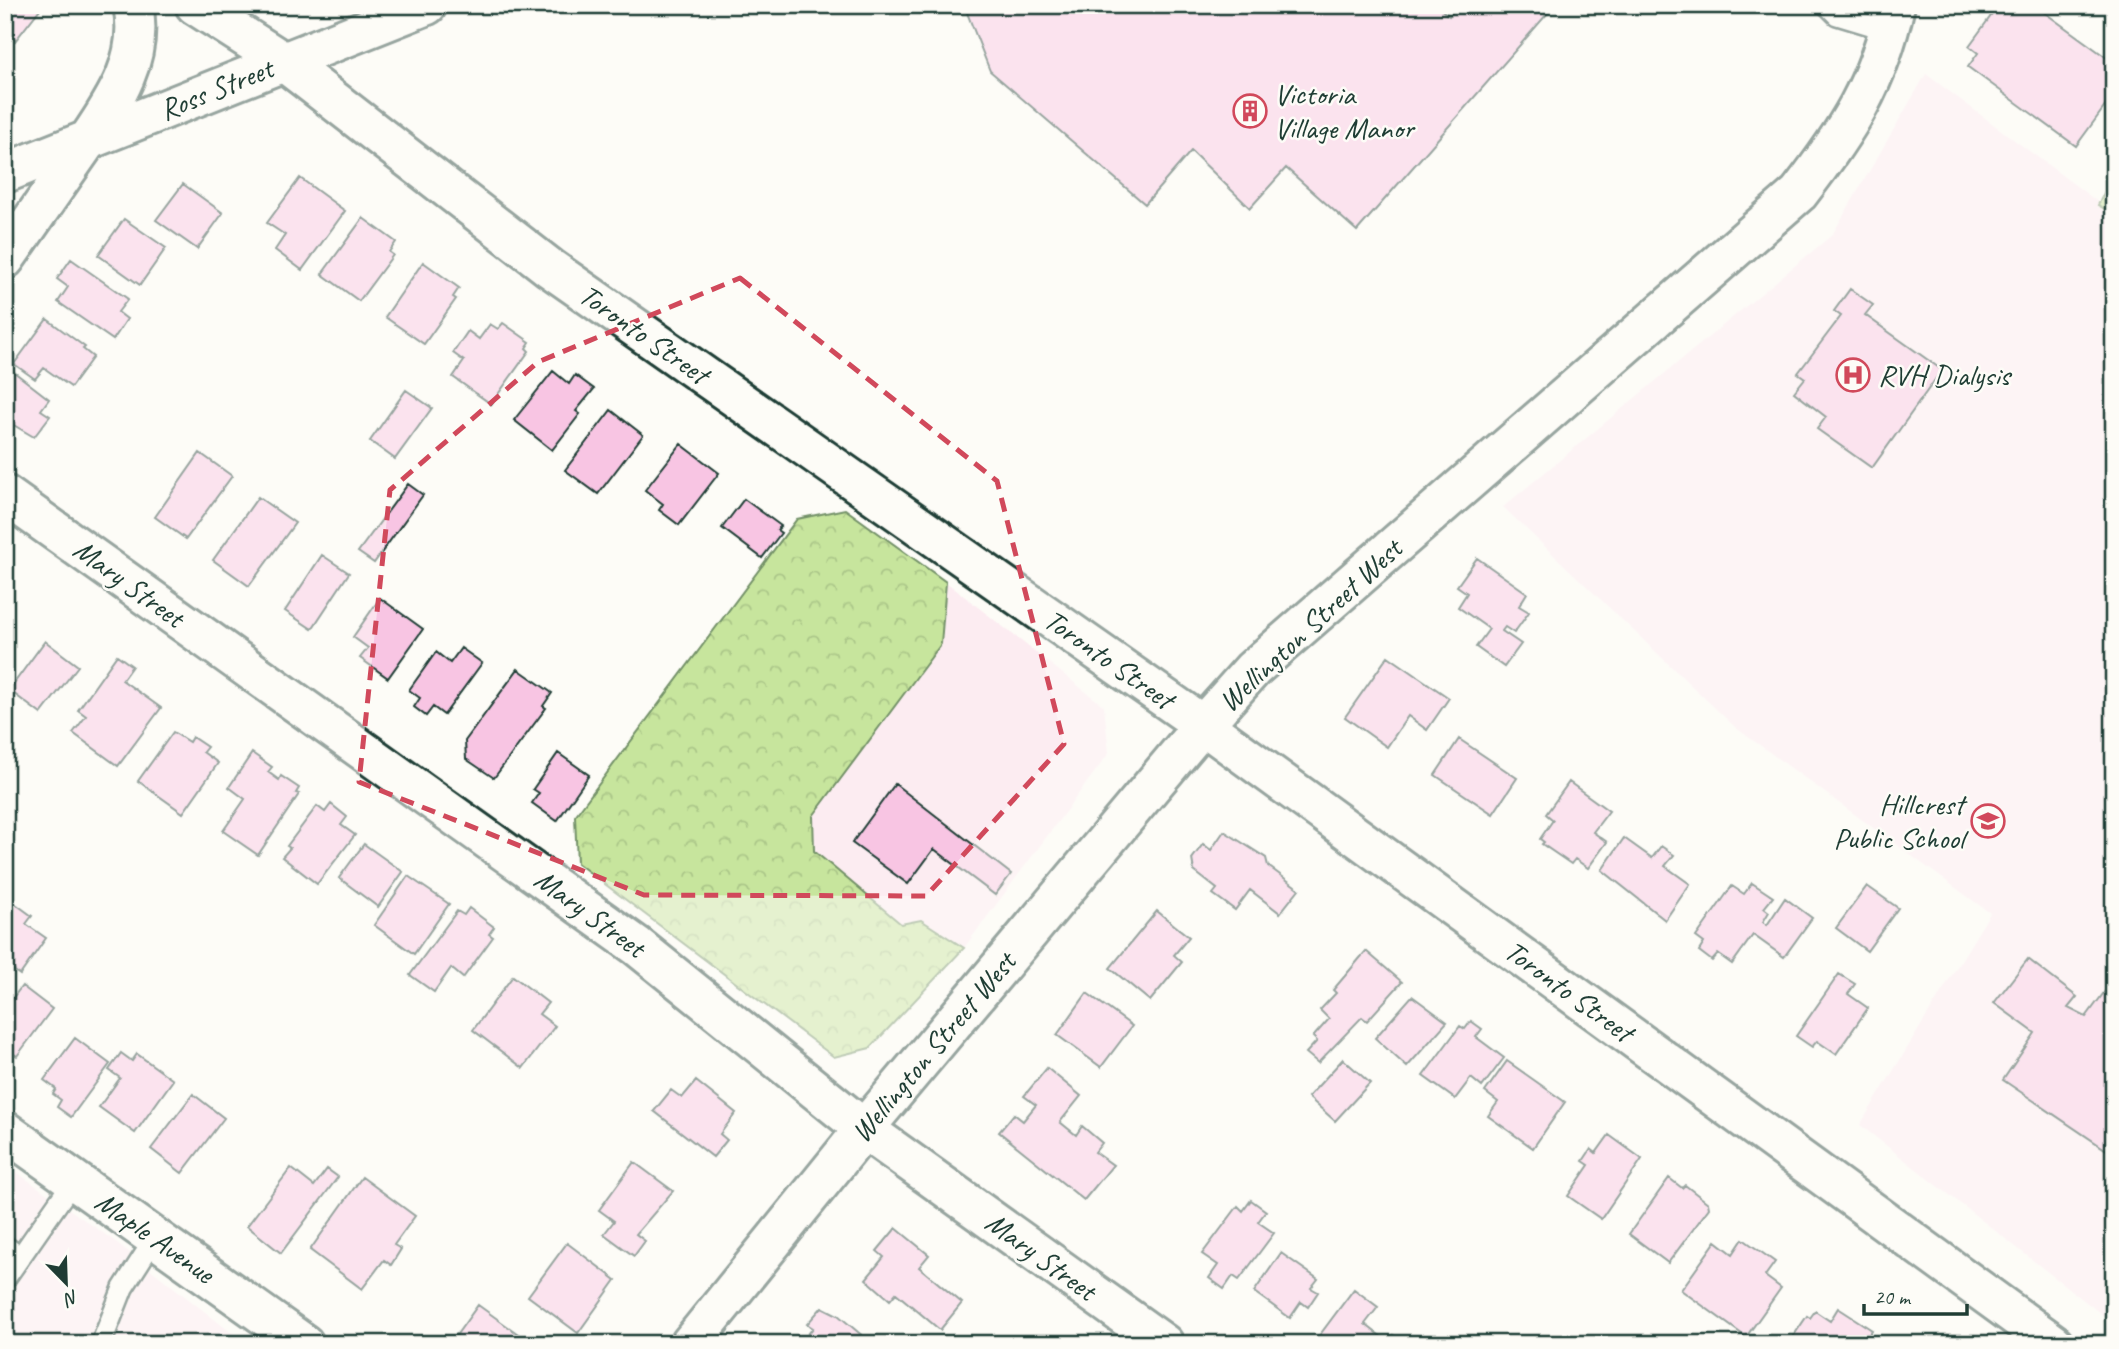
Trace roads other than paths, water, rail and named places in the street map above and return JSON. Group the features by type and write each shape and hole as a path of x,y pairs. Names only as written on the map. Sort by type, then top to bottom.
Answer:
{"street":[{"path":"5,259 118,96 133,55 137,25 133,5"},
{"name":"Toronto Street","path":"195,5 284,62 550,268 1203,725 2054,1344"},
{"name":"Ross Street","path":"5,173 427,5"},
{"name":"Wellington Street West","path":"690,1344 864,1129 1203,725 1253,670 1799,193 1845,133 1886,50 1892,18"},
{"name":"Mary Street","path":"5,495 637,946 864,1129 1164,1344"},
{"name":"Maple Avenue","path":"5,1131 304,1344"}],"lane":[{"path":"1828,5 1836,15 1892,18"},
{"path":"5,1279 13,1252 74,1180"},
{"path":"101,1344 123,1289 155,1238"}],"place":[{"name":"Victoria Village Manor","path":"1250,111"},
{"name":"RVH Dialysis","path":"1853,375"},
{"name":"Hillcrest Public School","path":"1988,821"}]}
